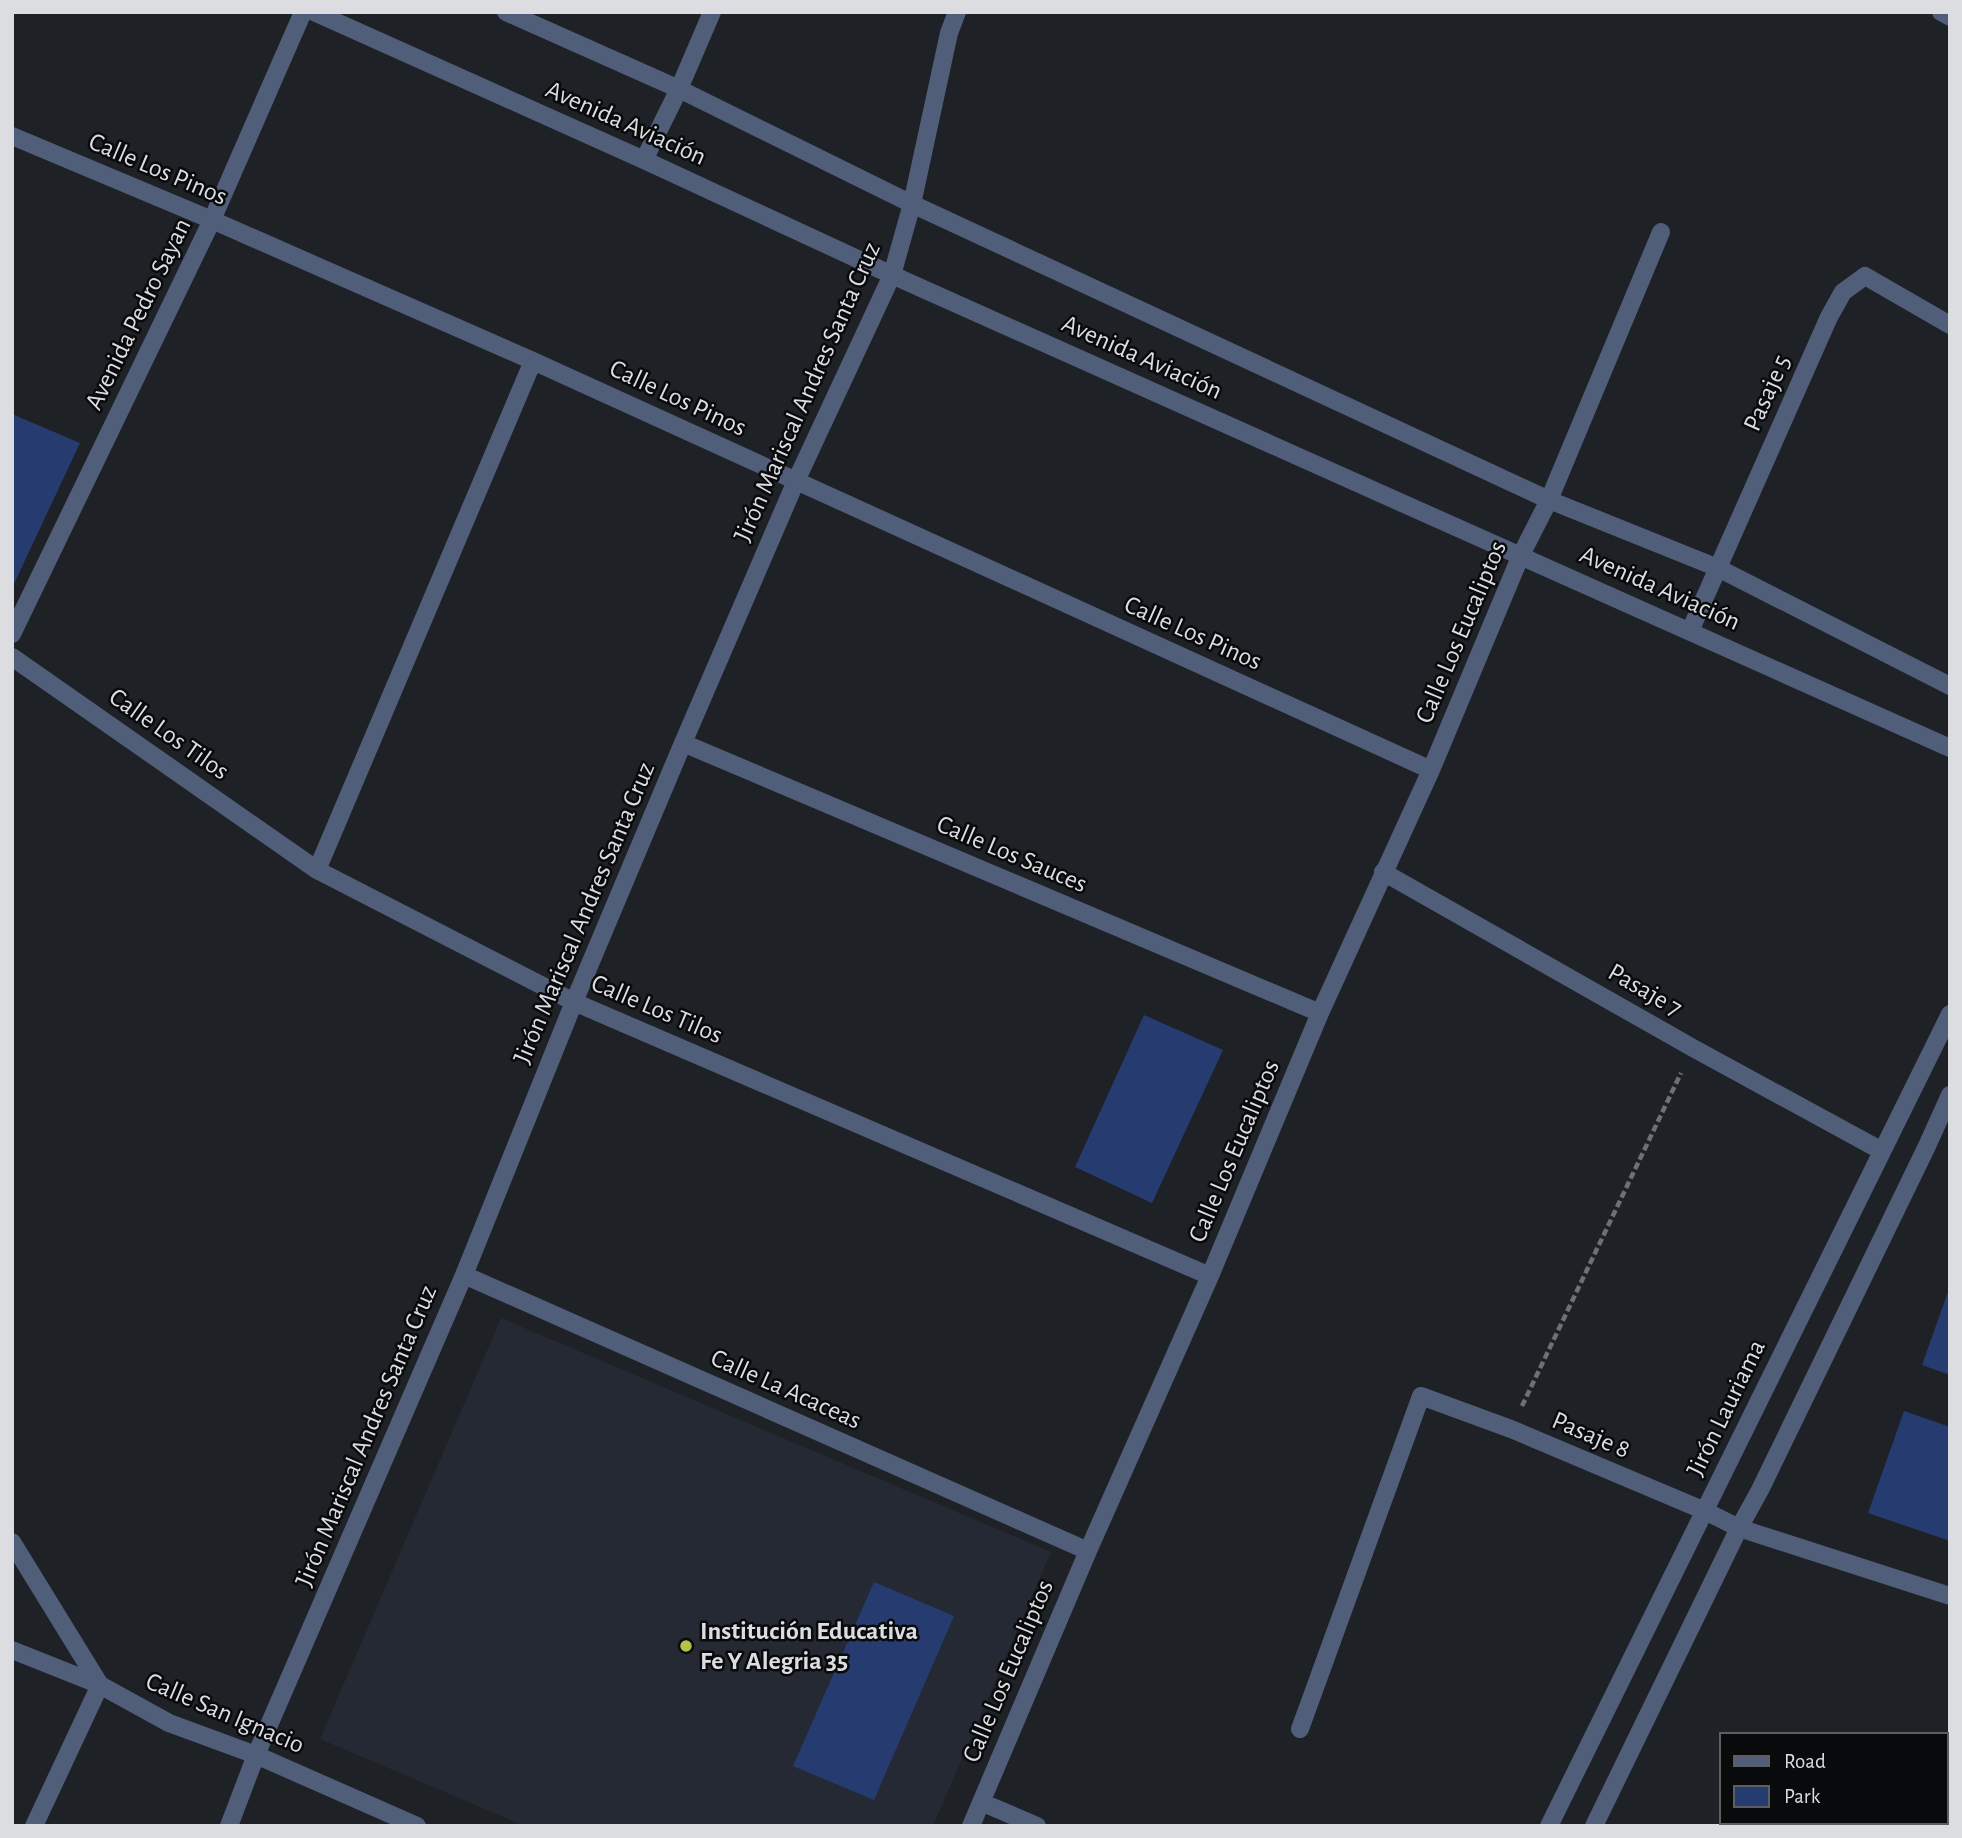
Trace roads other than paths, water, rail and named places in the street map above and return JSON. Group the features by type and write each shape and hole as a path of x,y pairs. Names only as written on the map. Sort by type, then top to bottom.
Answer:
{"street":[{"name":"Avenida Pedro Sayan","path":"12,634 212,220 303,12"},
{"name":"Avenida Aviación","path":"314,12 892,275 1950,748"},
{"name":"Avenida Aviación","path":"506,12 679,89 912,204 1549,499 1718,568 1950,686"},
{"path":"643,160 679,89 712,12"},
{"name":"Jirón Mariscal Andres Santa Cruz","path":"229,1826 464,1275 683,743 796,481 892,275 912,204 949,33 957,12"},
{"path":"1941,12 1950,17"},
{"name":"Calle Los Pinos","path":"12,136 212,220 533,361 1431,770"},
{"name":"Calle Los Eucaliptos","path":"971,1826 1088,1551 1210,1276 1320,1013 1431,770 1521,555 1549,499 1661,232"},
{"name":"Pasaje 5","path":"1690,631 1829,317 1843,292 1865,276 1950,325"},
{"path":"317,870 533,361"},
{"name":"Calle Los Tilos","path":"12,657 317,870 575,1002 1210,1276"},
{"name":"Calle Los Sauces","path":"683,743 1320,1013"},
{"name":"Pasaje 7","path":"1383,872 1693,1048 1882,1151"},
{"name":"Jirón Lauriama","path":"1549,1826 1950,1014"},
{"path":"1594,1826 1950,1095"},
{"name":"Calle La Acaceas","path":"464,1275 1088,1551"},
{"name":"Pasaje 8","path":"1300,1729 1421,1396 1511,1429 1739,1528 1950,1596"},
{"path":"12,1542 100,1685 34,1826"},
{"name":"Calle San Ignacio","path":"12,1650 100,1685 169,1723 257,1755 417,1826"},
{"path":"981,1802 1037,1826"}],"place":[{"name":"Institución Educativa Fe Y Alegria 35","path":"686,1646"}]}
